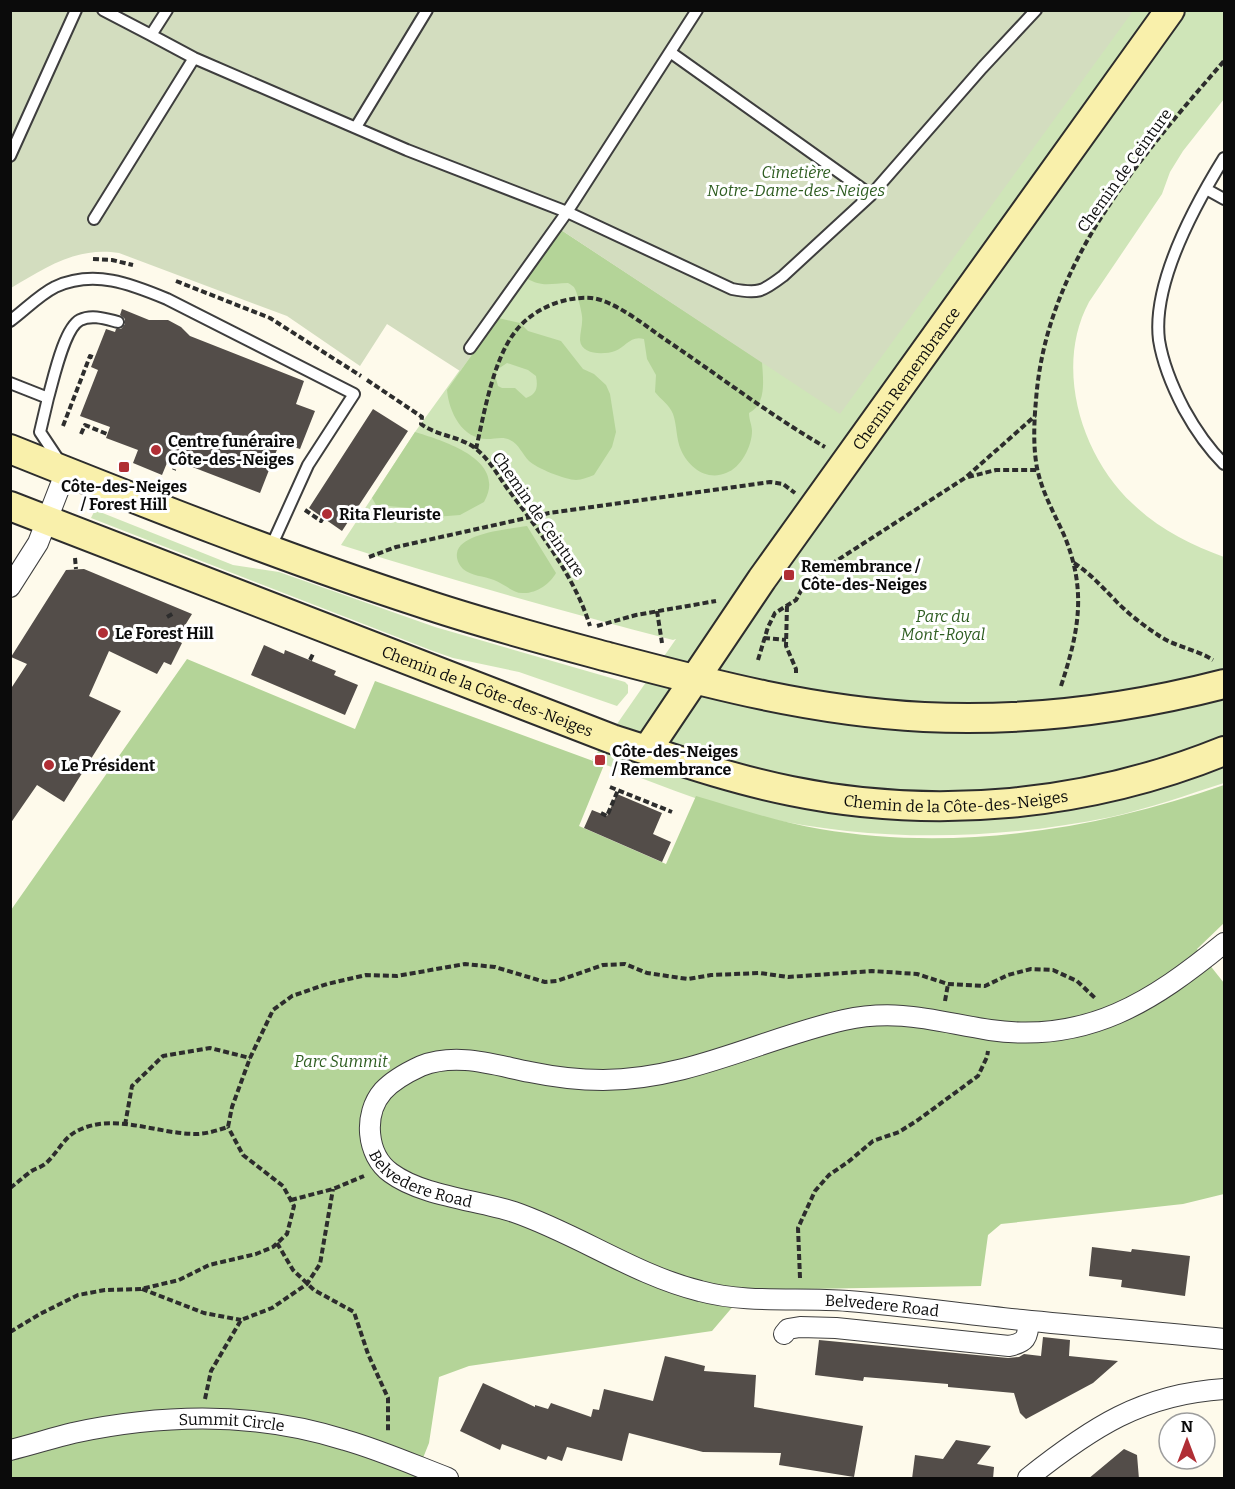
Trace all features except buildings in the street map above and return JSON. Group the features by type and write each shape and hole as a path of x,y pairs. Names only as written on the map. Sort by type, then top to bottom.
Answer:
{"main road":[{"name":"Chemin Remembrance","path":"647,750 762,579 1170,10"},
{"path":"10,449 270,549 424,604 693,680 763,697 820,707 893,715 961,718 1028,716 1098,709 1162,698 1219,672"},
{"name":"Chemin de la Côte-des-Neiges","path":"10,506 467,684 647,750 752,782 791,791 866,802 937,806 1016,803 1088,792 1151,777 1224,751"}],"street":[{"path":"10,587 32,554 48,520 66,471"},
{"name":"Belvedere Road","path":"1224,943 1182,977 1147,1000 1113,1016 1075,1028 1014,1033 927,1017 872,1015 842,1020 694,1066 647,1077 608,1080 573,1079 478,1061 451,1059 425,1065 400,1077 382,1092 372,1110 370,1134 375,1154 384,1168 402,1181 512,1212 552,1227 664,1281 704,1293 734,1297 844,1301 1224,1339"},
{"path":"784,1334 788,1329 800,1327 836,1328 1009,1346 1021,1343 1027,1336 1029,1321"},
{"path":"1028,1479 1090,1431 1132,1409 1168,1397 1201,1390 1224,1389"},
{"name":"Summit Circle","path":"10,1450 72,1433 119,1426 201,1419 244,1419 279,1424 344,1439 448,1479"}],"lane":[{"path":"10,156 76,10"},
{"path":"103,10 194,58 407,150 567,212 732,289 752,293 768,287 783,276 871,195 1036,10"},
{"path":"151,35 167,10"},
{"path":"356,127 427,10"},
{"path":"470,348 567,212 697,10"},
{"path":"670,52 871,195"},
{"path":"94,219 194,58"},
{"path":"1224,158 1184,232 1167,276 1161,299 1159,339 1168,374 1179,399 1204,441 1224,464"},
{"path":"1206,189 1224,199"},
{"path":"10,321 54,288 83,279 111,279 167,299 354,394 308,465 270,549"},
{"path":"66,471 40,432 67,337 75,324 88,318 97,317 118,322"},
{"path":"10,384 48,398"}],"path":[{"name":"Chemin de Ceinture","path":"1061,686 1074,647 1079,599 1073,562 1063,533 1043,490 1038,470 1035,416 1041,357 1050,325 1072,267 1089,236 1159,138 1224,61"},
{"path":"476,448 493,379 514,333 525,321 543,308 568,300 591,298 605,302 642,324 847,463"},
{"path":"63,426 90,356 95,358"},
{"name":"Chemin de Ceinture","path":"361,376 422,417 421,424 429,430 461,440 476,448 488,460 574,586 590,627 657,611"},
{"path":"758,660 764,638 775,613 796,600 804,585 842,555 965,478 1035,416"},
{"path":"81,434 85,425 108,434"},
{"path":"168,458 177,461 174,470"},
{"path":"965,478 996,470 1038,470"},
{"path":"365,559 396,547 529,517 770,482 783,484 796,493"},
{"path":"306,511 321,521 323,518"},
{"path":"75,556 76,569"},
{"path":"1073,562 1094,577 1116,602 1159,636 1178,646 1205,655 1219,672"},
{"path":"662,645 657,611 719,600"},
{"path":"787,606 786,640 796,674"},
{"path":"167,617 174,613"},
{"path":"764,638 786,640"},
{"path":"310,660 314,652"},
{"path":"610,787 672,813"},
{"path":"601,813 607,816 618,790"},
{"path":"10,1332 78,1295 105,1290 141,1289 179,1280 209,1265 256,1254 277,1243 287,1234 294,1206 291,1200 283,1186 243,1155 228,1127 232,1107 250,1058 273,1010 292,996 327,984 366,975 397,976 465,964 495,967 544,982 557,981 603,965 625,964 646,973 688,979 760,972 788,977 872,971 917,974 948,984 985,986 1008,975 1031,969 1053,970 1077,981 1113,1016"},
{"path":"801,1300 798,1228 815,1191 829,1175 873,1141 899,1132 978,1076 987,1058 992,1030"},
{"path":"125,1125 132,1086 163,1056 210,1048 250,1058"},
{"path":"10,1188 29,1172 43,1165 68,1136 96,1125 114,1123 198,1134 228,1127"},
{"path":"291,1200 333,1189 384,1168"},
{"path":"141,1289 204,1313 241,1320 272,1308 307,1284 320,1264 333,1189"},
{"path":"277,1243 293,1270 307,1284 354,1312 368,1354 388,1398 389,1429 383,1453"},
{"path":"201,1419 211,1371 241,1320"}],"green space":[{"name":"Cimetière Notre-Dame-des-Neiges","path":"10,11 1133,11 840,414 561,230 460,371 387,324 360,366 287,316 119,253 89,253 62,260 11,288"},
{"name":"Parc du Mont-Royal","path":"1113,11 1224,11 1224,99 1183,151 1170,172 1162,194 1089,302 1079,327 1074,354 1074,382 1078,409 1087,436 1099,461 1115,484 1143,513 1165,529 1188,542 1224,557 1224,783 1111,817 1063,826 965,835 866,833 816,827 720,806 592,760 676,639 548,606 341,545 415,432 561,230 762,362"},
{"path":"561,230 762,362 763,391 759,404 749,413 752,431 750,443 745,456 731,470 719,475 706,474 694,467 684,456 679,446 673,414 655,392 656,375 647,359 644,339 632,340 610,352 594,353 584,349 580,340 582,316 574,287 568,283 542,284 526,278"},
{"path":"498,318 520,323 528,331 561,341 583,369 594,374 606,385 610,394 616,432 612,447 594,475 576,480 559,476 533,464 510,440 478,438 470,434 458,423 447,390","holes":["507,363 528,370 536,376 537,384 535,392 530,396 526,398 515,388 498,386 495,375 498,369"]},
{"path":"415,432 456,447 480,464 487,475 489,487 484,502 460,515 435,517 425,517 411,508 376,505 372,498"},
{"path":"95,510 233,565 279,572 435,627 625,682 628,685 628,693 617,706 519,672 453,658 91,518"},
{"path":"527,526 556,573 542,588 519,593 494,580 470,573 459,564 457,553 460,546 467,541 487,533"},
{"name":"Parc Summit","path":"187,659 355,729 375,681 604,765 579,826 666,864 696,796 773,819 820,829 871,836 973,837 1076,825 1175,801 1224,785 1224,923 1197,949 1224,983 1224,1194 1183,1204 1001,1224 988,1235 981,1286 747,1290 712,1331 469,1366 439,1377 429,1443 415,1478 11,1478 11,910"}],"place":[{"name":"Centre funéraire Côte-des-Neiges","path":"156,450"},
{"name":"Côte-des-Neiges / Forest Hill","path":"124,467"},
{"name":"Rita Fleuriste","path":"327,514"},
{"name":"Remembrance / Côte-des-Neiges","path":"789,575"},
{"name":"Le Forest Hill","path":"103,633"},
{"name":"Côte-des-Neiges / Remembrance","path":"600,760"},
{"name":"Le Président","path":"49,765"}]}
